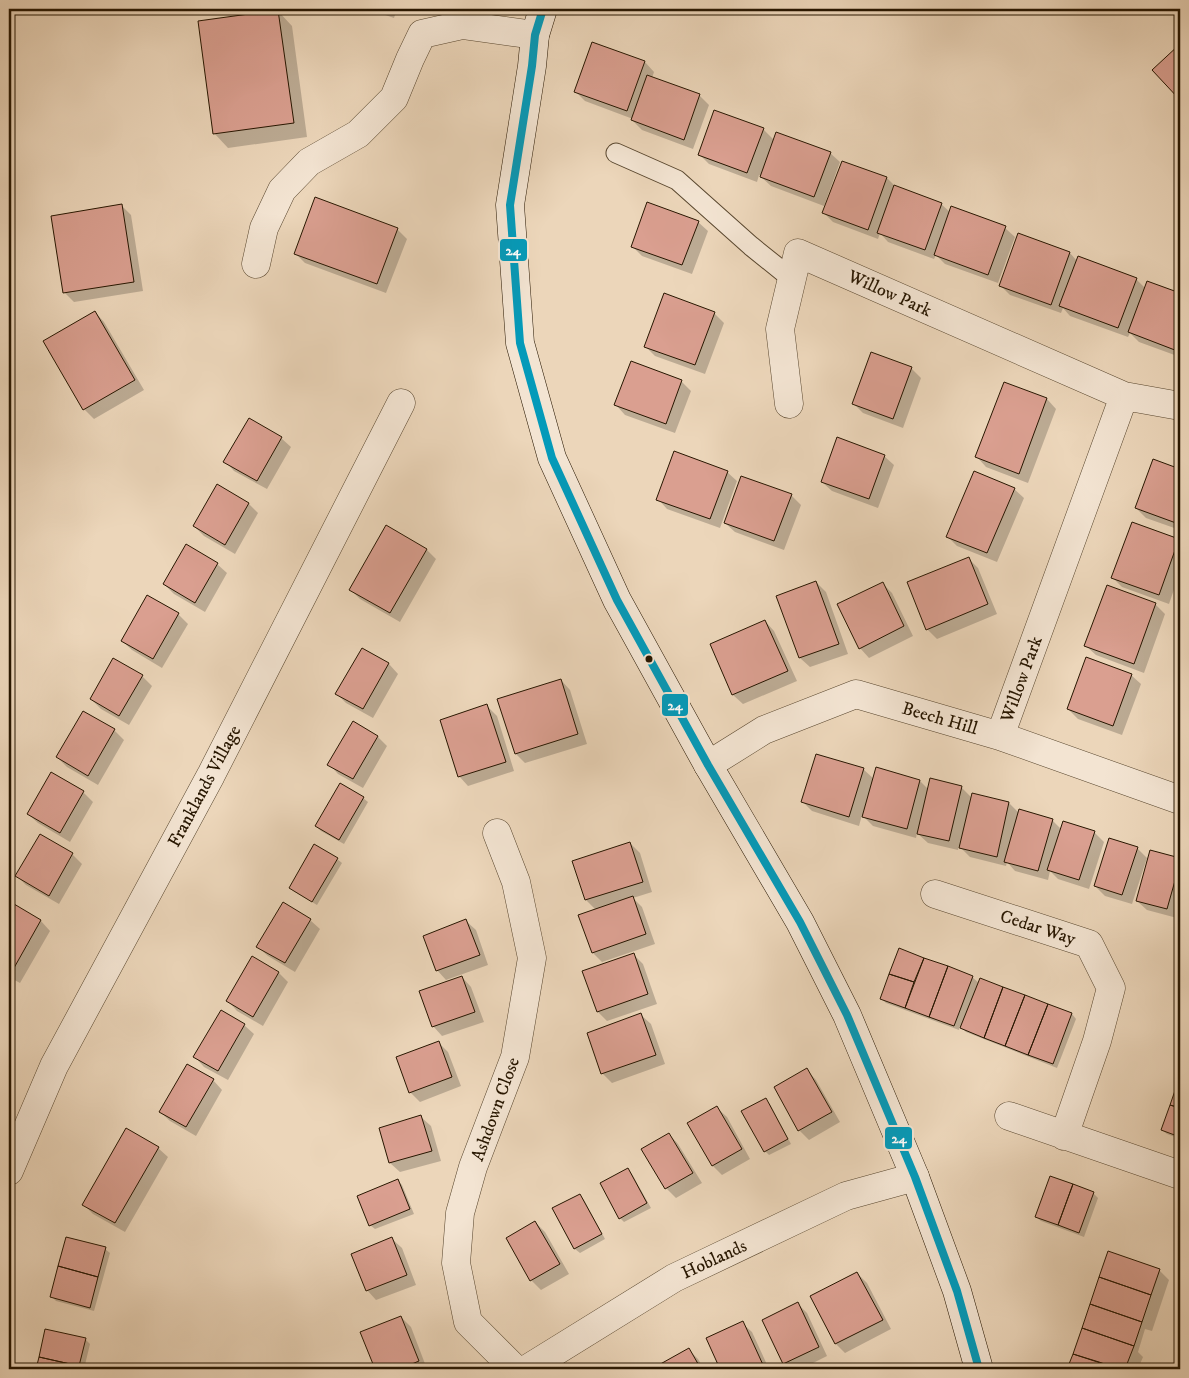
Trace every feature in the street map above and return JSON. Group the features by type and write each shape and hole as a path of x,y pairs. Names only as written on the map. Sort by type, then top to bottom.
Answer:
{"street":[{"path":"543,9 535,35 532,66 510,205 520,343 552,458 617,600 708,765 800,922 847,1015 915,1177 957,1291 979,1369"},
{"path":"256,264 264,228 282,190 309,162 358,134 394,98 422,34 462,25 535,35"},
{"name":"Willow Park","path":"789,404 780,329 798,253 1124,396 1180,406"},
{"name":"Willow Park","path":"1000,736 1124,396"},
{"name":"Franklands Village","path":"9,1171 54,1066 211,775 401,403"},
{"name":"Beech Hill","path":"708,765 764,730 856,694 1000,736 1180,800"},
{"name":"Ashdown Close","path":"497,833 516,882 532,958 515,1057 474,1167 460,1213 456,1263 468,1322 515,1369"},
{"name":"Cedar Way","path":"936,894 1089,944 1110,988 1097,1040 1064,1136"},
{"path":"1009,1116 1180,1175"},
{"name":"Hoblands","path":"527,1369 674,1278 846,1196 915,1177"}],"lane":[{"path":"616,153 677,180 750,246 792,279"}],"building":[{"path":"278,10 294,123 213,134 198,21"},
{"path":"592,42 645,61 627,111 574,92"},
{"path":"1180,44 1180,100 1152,70"},
{"path":"647,75 700,94 684,140 631,120"},
{"path":"714,110 764,128 747,173 698,155"},
{"path":"776,132 831,152 814,197 760,177"},
{"path":"842,161 887,177 868,230 822,213"},
{"path":"894,185 942,203 925,250 877,233"},
{"path":"315,197 398,228 377,284 294,254"},
{"path":"647,202 699,221 682,265 631,247"},
{"path":"122,204 134,282 63,293 51,216"},
{"path":"951,206 1006,226 988,275 934,255"},
{"path":"1018,233 1070,252 1051,305 999,286"},
{"path":"1078,256 1137,278 1118,328 1059,306"},
{"path":"1147,281 1180,293 1180,352 1128,332"},
{"path":"664,293 715,312 695,365 644,347"},
{"path":"95,311 135,380 83,410 43,341"},
{"path":"871,352 912,367 893,419 852,404"},
{"path":"631,361 682,380 666,424 614,405"},
{"path":"1004,382 1047,398 1019,474 975,457"},
{"path":"249,418 282,437 257,481 223,462"},
{"path":"837,437 885,455 869,499 821,482"},
{"path":"674,451 728,471 710,519 656,500"},
{"path":"1153,459 1180,469 1180,512 1176,523 1135,508"},
{"path":"974,471 1015,488 987,553 946,537"},
{"path":"741,476 792,494 774,541 724,523"},
{"path":"217,484 249,503 225,545 193,526"},
{"path":"1132,522 1179,539 1159,595 1111,578"},
{"path":"386,525 427,549 390,613 349,590"},
{"path":"186,544 218,563 195,603 163,584"},
{"path":"969,557 988,604 926,630 907,582"},
{"path":"816,581 839,644 799,658 776,596"},
{"path":"883,582 904,626 859,649 837,604"},
{"path":"1107,585 1156,603 1134,664 1084,646"},
{"path":"147,595 179,613 153,659 121,641"},
{"path":"765,620 788,671 732,695 710,644"},
{"path":"362,648 389,663 363,709 335,694"},
{"path":"1086,657 1132,674 1113,726 1067,709"},
{"path":"113,658 143,675 119,716 90,699"},
{"path":"561,679 578,734 515,754 497,699"},
{"path":"487,704 506,762 458,777 440,720"},
{"path":"83,711 115,729 88,776 56,757"},
{"path":"353,721 378,736 353,779 327,765"},
{"path":"816,754 864,768 849,817 801,802"},
{"path":"876,767 920,780 907,829 862,817"},
{"path":"51,772 84,791 60,833 27,814"},
{"path":"930,778 962,786 949,841 917,834"},
{"path":"340,783 364,797 339,840 315,826"},
{"path":"972,793 1009,802 997,857 959,848"},
{"path":"1019,809 1053,819 1038,871 1004,862"},
{"path":"1063,821 1095,831 1079,880 1047,870"},
{"path":"40,834 73,853 49,896 15,876"},
{"path":"1109,838 1138,847 1122,895 1094,886"},
{"path":"630,842 643,882 585,900 572,861"},
{"path":"314,844 338,858 312,902 289,888"},
{"path":"1150,850 1180,858 1167,909 1136,901"},
{"path":"633,896 646,934 592,953 578,915"},
{"path":"9,901 41,920 10,975 9,974"},
{"path":"283,902 311,919 285,963 256,947"},
{"path":"466,919 480,955 436,971 423,936"},
{"path":"899,948 924,958 914,982 889,974"},
{"path":"634,953 648,994 597,1012 582,971"},
{"path":"252,956 279,972 253,1017 226,1001"},
{"path":"924,958 948,966 929,1017 905,1008"},
{"path":"948,966 973,976 954,1026 929,1017"},
{"path":"889,974 914,982 905,1008 880,999"},
{"path":"462,976 475,1012 432,1027 419,991"},
{"path":"980,978 1003,987 984,1038 960,1028"},
{"path":"1003,987 1025,995 1005,1046 984,1038"},
{"path":"1025,995 1048,1004 1028,1055 1005,1046"},
{"path":"1048,1004 1072,1013 1053,1064 1028,1055"},
{"path":"221,1010 245,1024 218,1071 193,1057"},
{"path":"641,1013 656,1055 601,1074 587,1033"},
{"path":"439,1041 452,1077 409,1093 396,1057"},
{"path":"187,1064 214,1079 186,1127 159,1112"},
{"path":"807,1068 832,1112 798,1131 774,1087"},
{"path":"1180,1080 1180,1108 1170,1105"},
{"path":"766,1098 788,1139 764,1152 741,1111"},
{"path":"1170,1105 1180,1108 1180,1137 1161,1130"},
{"path":"717,1106 742,1149 712,1166 687,1123"},
{"path":"421,1115 432,1151 389,1163 379,1128"},
{"path":"126,1128 159,1147 115,1223 82,1205"},
{"path":"669,1133 693,1173 665,1189 641,1149"},
{"path":"628,1168 647,1203 619,1219 600,1183"},
{"path":"1050,1176 1073,1184 1058,1225 1035,1217"},
{"path":"398,1179 410,1209 369,1226 357,1196"},
{"path":"1073,1184 1094,1192 1079,1233 1058,1225"},
{"path":"580,1194 602,1234 574,1249 552,1208"},
{"path":"535,1221 560,1264 530,1281 506,1238"},
{"path":"66,1237 106,1247 98,1277 58,1266"},
{"path":"392,1237 407,1275 366,1291 351,1254"},
{"path":"1108,1251 1160,1269 1151,1295 1099,1277"},
{"path":"58,1266 98,1277 90,1308 50,1297"},
{"path":"857,1272 883,1320 835,1344 810,1296"},
{"path":"1099,1277 1151,1295 1142,1322 1090,1304"},
{"path":"798,1302 819,1347 783,1364 762,1320"},
{"path":"1090,1304 1142,1322 1134,1346 1082,1328"},
{"path":"401,1316 419,1361 400,1369 375,1369 360,1332"},
{"path":"743,1321 764,1367 760,1369 720,1369 706,1338"},
{"path":"1082,1328 1134,1346 1125,1369 1119,1369 1073,1354"},
{"path":"45,1329 86,1338 79,1366 39,1357"},
{"path":"689,1348 701,1369 656,1369 655,1367"},
{"path":"1073,1354 1099,1362 1097,1369 1067,1369"},
{"path":"39,1357 79,1366 78,1369 36,1369"},
{"path":"1099,1362 1119,1369 1097,1369"}],"transit line":[{"name":"24","path":"543,9 535,35 532,66 510,205 520,343 552,458 617,600 708,765 800,922 847,1015 915,1177 957,1291 979,1369"}]}
